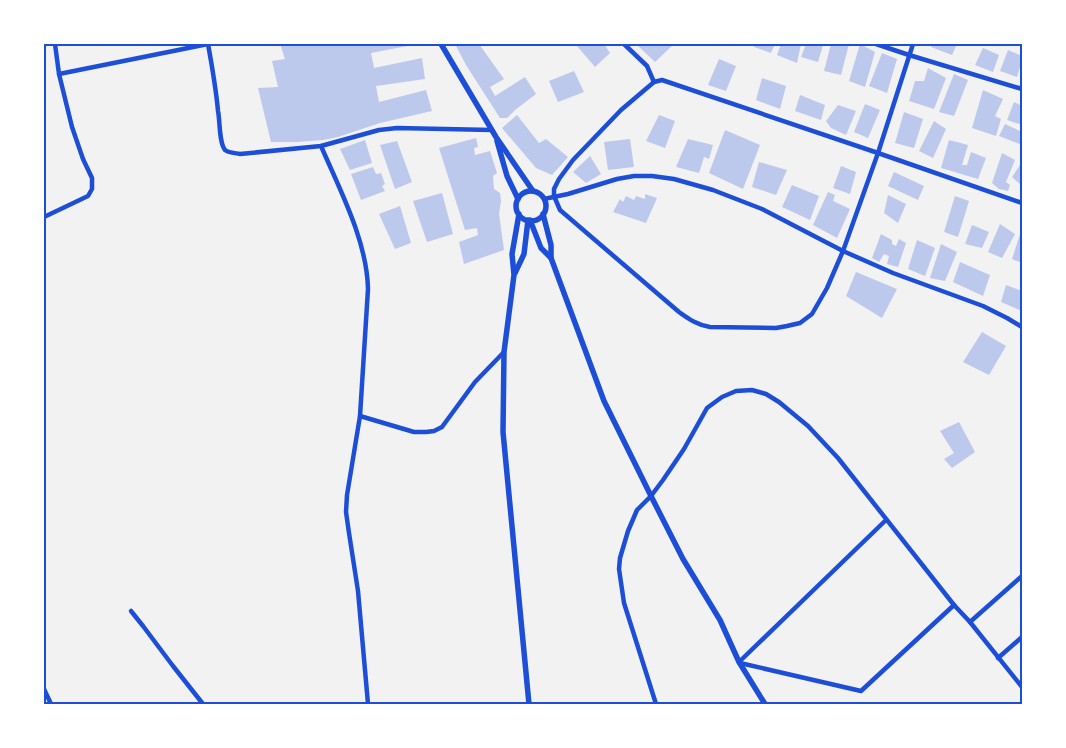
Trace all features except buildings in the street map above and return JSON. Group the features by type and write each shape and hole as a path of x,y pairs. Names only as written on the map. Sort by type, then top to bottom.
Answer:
{"street":[{"path":"44,217 88,196 92,189 92,178 82,158 72,127 59,74 55,44"},
{"path":"59,74 208,44 221,137 223,146 231,153 240,154 321,146 388,129 492,130"},
{"path":"441,44 496,137 533,191"},
{"path":"624,44 646,66 654,82"},
{"path":"876,44 909,56 1022,89"},
{"path":"913,44 878,153 843,251 827,288 812,314 800,323 776,328 701,326 679,312 560,210 554,196 554,189 572,160 620,110 654,82 662,80 878,153 1022,203"},
{"path":"496,137 507,176 518,199"},
{"path":"321,146 347,206 359,240 366,269 368,289 360,416 346,512 358,591 368,704"},
{"path":"544,199 568,194 616,179 634,176 652,176 713,190 762,209 843,251 893,273 983,306 1022,328"},
{"path":"518,214 524,219 538,219 546,208 542,195 533,191 524,192 518,199 516,208 518,214 512,254 514,275 504,352 503,432 529,704"},
{"path":"543,214 551,258 604,401 683,559 720,620 738,662 765,704"},
{"path":"529,220 541,248 551,258"},
{"path":"514,275 524,254 529,220"},
{"path":"360,416 414,432 434,431 442,427 475,382 504,352"},
{"path":"656,704 624,603 619,569 623,549 637,510 651,496 684,449 706,408 722,397 736,391 752,390 766,394 779,402 808,426 838,458 954,605 1022,687"},
{"path":"738,662 886,520"},
{"path":"970,622 1022,576"},
{"path":"738,662 861,691 954,605"},
{"path":"131,611 202,704"},
{"path":"998,658 1022,637"},
{"path":"44,689 51,704"}]}
